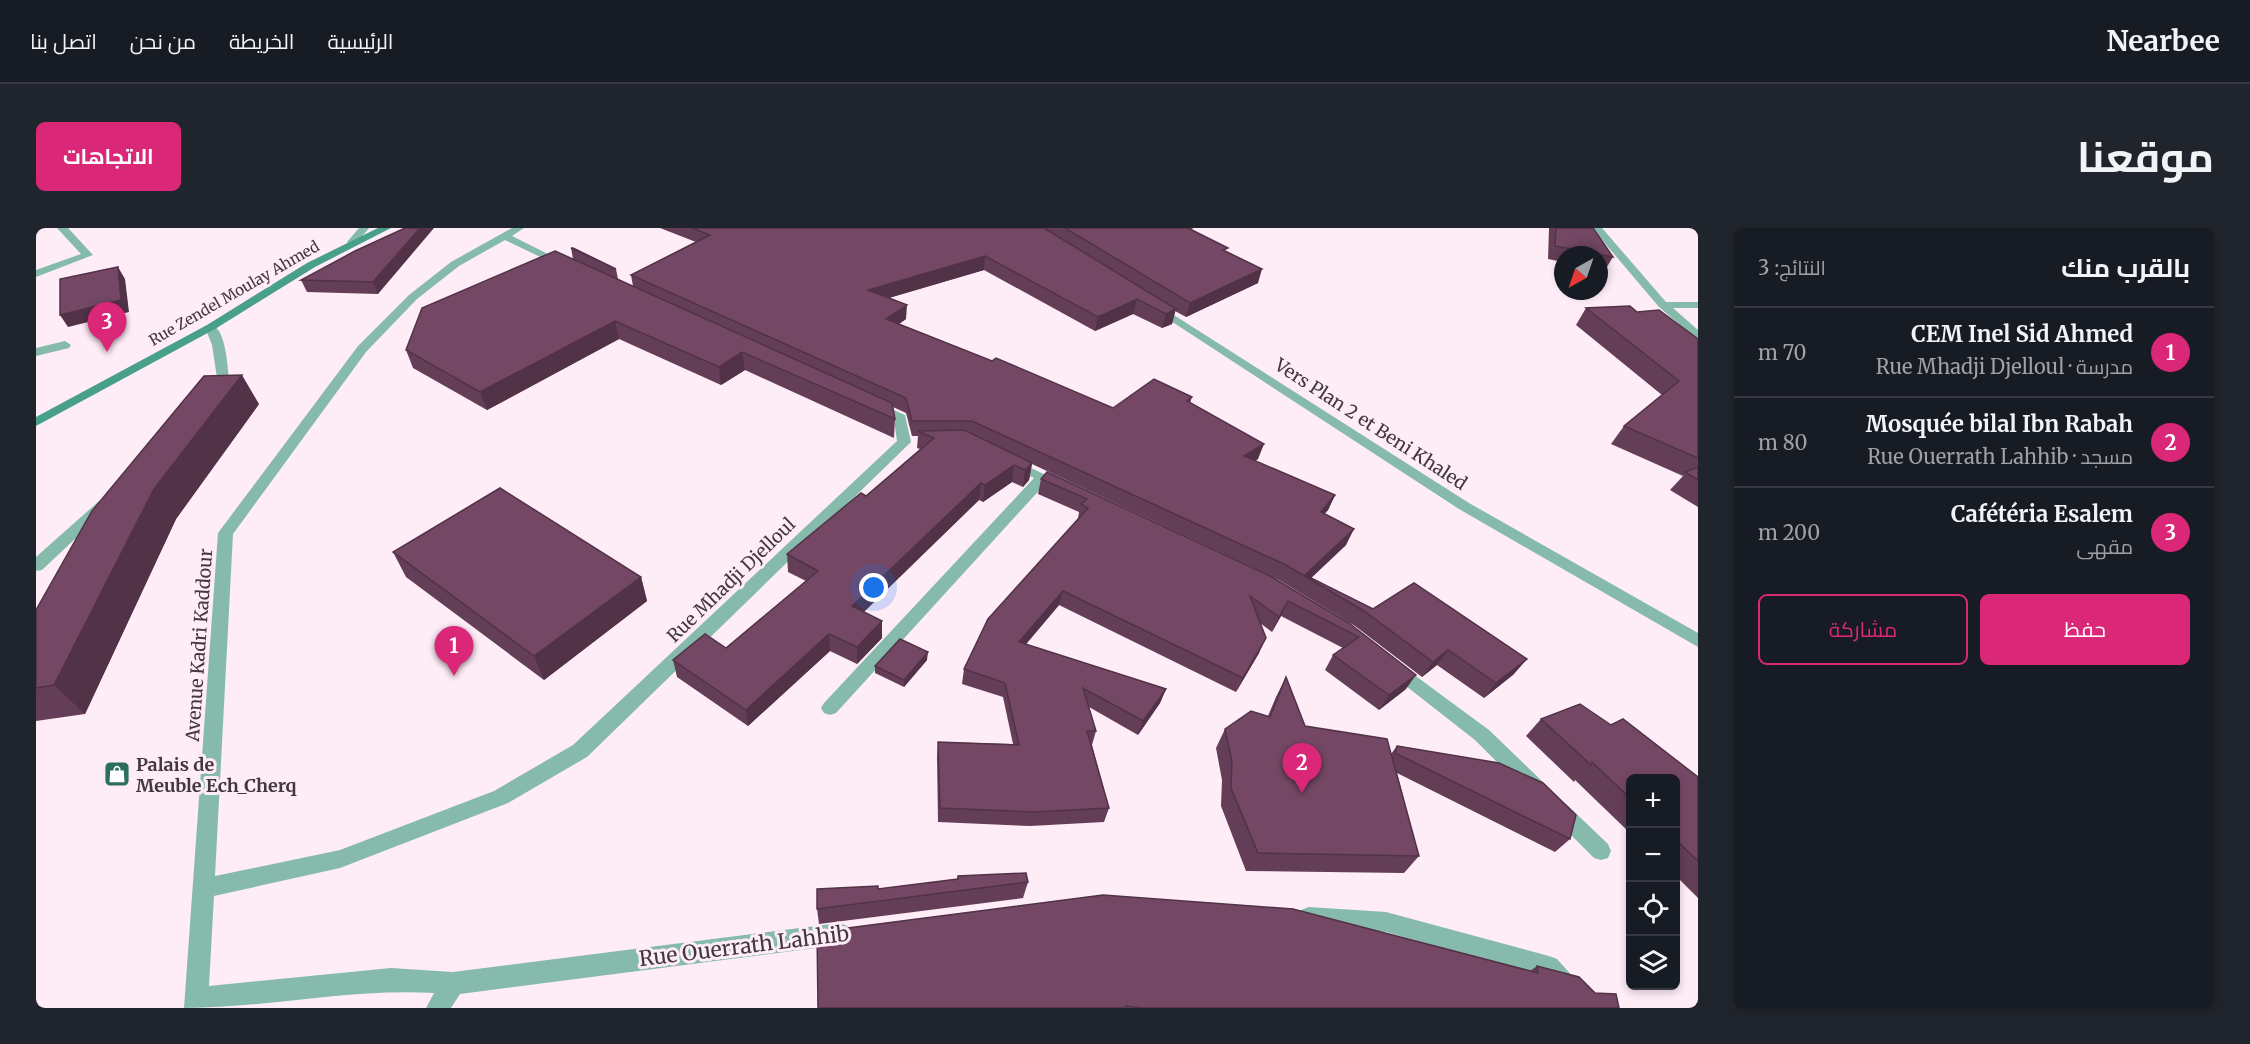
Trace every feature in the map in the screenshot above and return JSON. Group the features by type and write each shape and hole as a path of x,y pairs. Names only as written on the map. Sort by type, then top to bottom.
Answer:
{"main road":[{"name":"Rue Zendel Moulay Ahmed","path":"36,422 211,327 352,242 386,228"}],"street":[{"path":"36,274 88,255 62,228"},
{"path":"352,242 364,228"},
{"path":"1597,228 1663,305 1698,336"},
{"path":"512,232 549,258 580,271"},
{"name":"Avenue Kadri Kaddour","path":"196,1004 226,533 362,349 412,297 446,270 512,232"},
{"name":"Vers Plan 2 et Beni Khaled","path":"1146,300 1464,506 1698,641"},
{"path":"1663,305 1698,305"},
{"path":"203,406 224,378 218,345 211,327"},
{"path":"36,352 65,345"},
{"name":"Rue Mhadji Djelloul","path":"203,888 340,859 501,797 580,751 909,442 900,418 857,398"},
{"path":"995,454 1074,492"},
{"path":"830,708 1043,477"},
{"path":"36,566 114,494"},
{"path":"1384,659 1482,735 1601,851"},
{"path":"1293,915 1386,922 1549,967 1586,1008"},
{"name":"Rue Ouerrath Lahhib","path":"196,1004 391,979 453,983 857,931"},
{"path":"438,1008 453,983"}],"building":[{"path":"405,228 420,228 373,282 301,280 355,251"},
{"path":"692,228 1044,228 1176,309 1166,314 1137,299 1098,317 985,256 868,290 907,305 886,319 992,361 996,358 1113,408 1154,379 1192,397 1187,401 1264,444 1244,456 1335,495 1321,512 1354,529 1305,575 1373,609 1414,583 1527,659 1496,683 1448,650 1433,662 1364,611 1286,565 972,421 912,421 906,398 631,275 710,235"},
{"path":"1065,228 1188,228 1228,248 1223,250 1262,269 1190,303"},
{"path":"1556,228 1593,228 1605,246 1555,246"},
{"path":"555,251 892,403 895,419 742,352 719,367 615,321 480,392 406,350 422,308"},
{"path":"118,267 121,300 60,315 60,279"},
{"path":"1630,306 1637,312 1659,310 1698,339 1698,458 1624,426 1679,381 1586,308"},
{"path":"242,375 154,489 54,685 36,688 36,610 92,511 204,376"},
{"path":"964,430 1032,463 1025,470 1014,465 985,485 981,483 852,606 882,621 857,647 829,634 746,710 673,660 705,634 726,648 818,571 787,554 861,493 866,496 934,438 918,431"},
{"path":"1698,467 1698,480 1685,472"},
{"path":"1047,472 1272,577 1349,623 1416,675 1389,695 1333,655 1359,637 1288,601 1279,617 1250,596 1266,638 1243,678 1063,591 1019,642 1166,689 1143,721 1083,688 1096,731 1087,731 1109,808 1034,812 940,808 938,742 1019,745 1005,683 964,669 988,619 1088,508 1081,504 1087,499 1041,479"},
{"path":"500,488 641,577 534,656 393,552"},
{"path":"900,639 928,652 904,680 875,666"},
{"path":"1286,677 1305,726 1387,739 1419,856 1258,853 1231,788 1232,762 1225,729 1251,711 1270,717"},
{"path":"1580,704 1611,725 1623,719 1698,777 1698,861 1680,844 1680,774 1626,774 1626,794 1541,719"},
{"path":"1397,746 1499,763 1543,783 1576,815 1570,839 1395,753"},
{"path":"1026,873 1028,882 817,909 817,889 878,886 878,889 958,879 958,876"},
{"path":"1103,895 1293,909 1538,973 1537,966 1579,977 1595,993 1616,994 1619,1008 1143,1008 1126,1006 1126,1008 818,1008 817,932"}],"place":[{"name":"Cafétéria Esalem","path":"107,352"},
{"name":"CEM Inel Sid Ahmed","path":"454,676"},
{"name":"Palais de Meuble Ech_Cherq","path":"117,774"},
{"name":"Mosquée bilal Ibn Rabah","path":"1302,793"}]}
